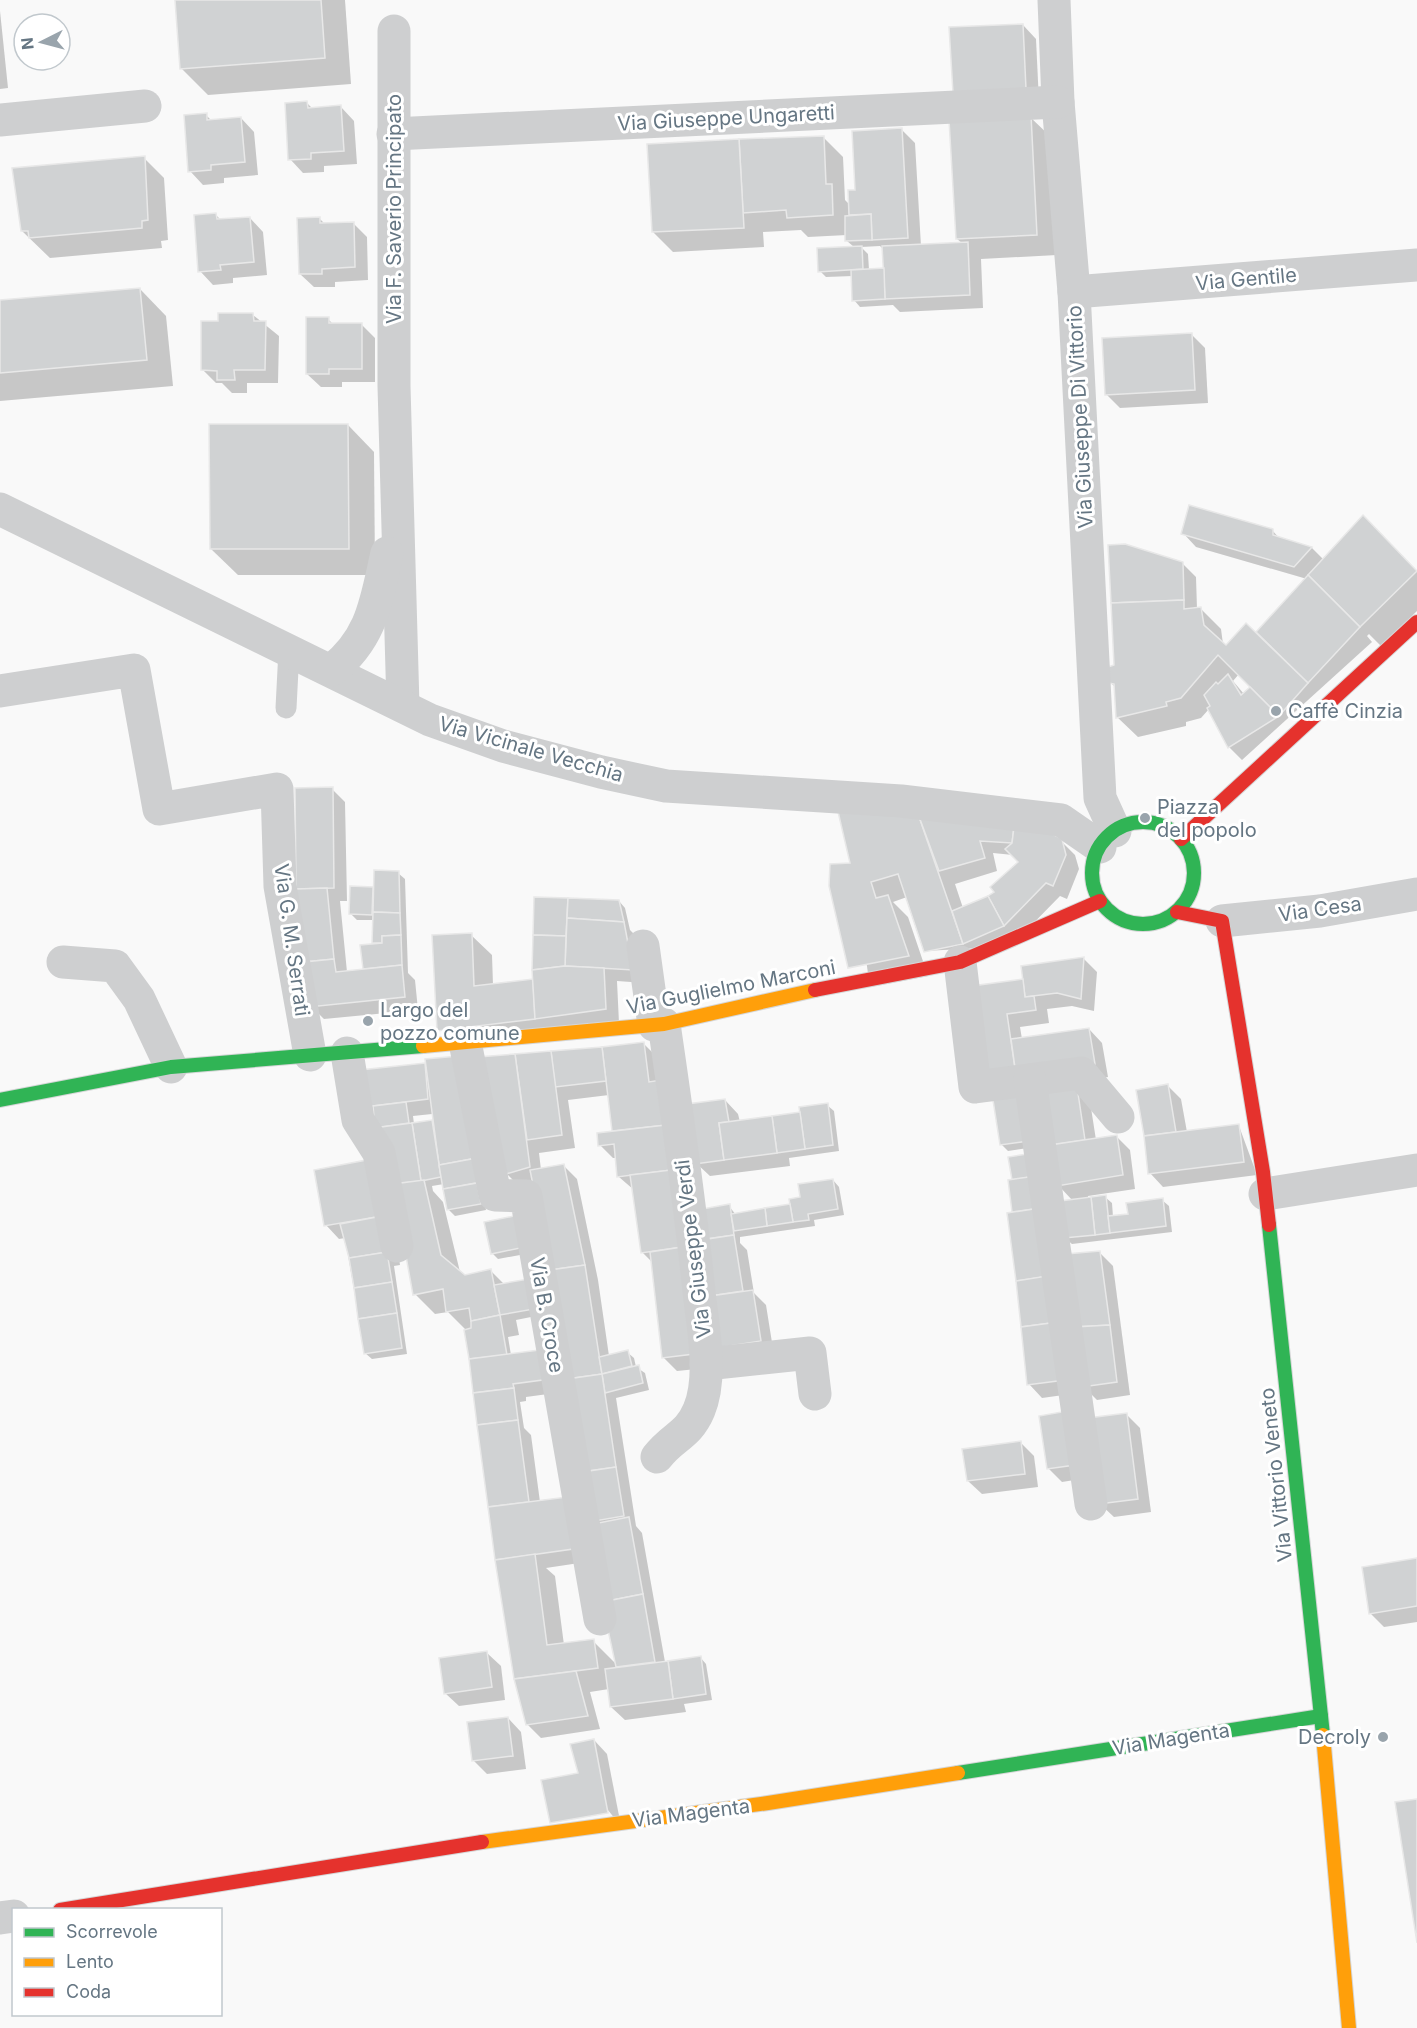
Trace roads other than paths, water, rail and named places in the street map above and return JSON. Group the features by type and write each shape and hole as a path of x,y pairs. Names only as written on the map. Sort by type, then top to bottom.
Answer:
{"street":[{"name":"Via Giuseppe Di Vittorio","path":"1054,0 1058,102 1074,292 1100,798 1107,839"},
{"name":"Via F. Saverio Principato","path":"394,31 394,386"},
{"name":"Via Giuseppe Ungaretti","path":"393,134 1058,102"},
{"path":"0,120 145,106"},
{"name":"Via Gentile","path":"1074,292 1417,265"},
{"path":"332,670 346,658 365,634 387,553 394,386"},
{"path":"394,386 403,706"},
{"name":"Via Vicinale Vecchia","path":"0,509 430,720 503,746 601,772 666,786 901,801 1061,820 1107,839"},
{"path":"1181,839 1417,622"},
{"name":"Via G. M. Serrati","path":"0,692 134,670 159,808 277,789 280,886 310,1055"},
{"path":"1128,824 1157,824 1181,839 1192,861 1193,885 1187,900 1177,912 1158,923 1136,924 1116,917 1100,901 1093,884 1093,865 1107,839 1128,824"},
{"name":"Via Cesa","path":"1222,921 1320,911 1417,894"},
{"name":"Via Guglielmo Marconi","path":"0,1100 171,1067 659,1024 836,985 960,962 1100,901"},
{"path":"1177,912 1222,921"},
{"name":"Via Vittorio Veneto","path":"1222,921 1265,1194 1322,1716 1349,2028"},
{"name":"Via Giuseppe Verdi","path":"643,946 659,1024 693,1233 706,1364 700,1408 688,1431 667,1444 657,1457"},
{"path":"63,962 115,966 139,999 171,1067"},
{"path":"960,962 975,1087 1081,1073 1118,1117"},
{"name":"Via B. Croce","path":"465,1042 495,1196 526,1196 600,1619"},
{"path":"347,1053 358,1120 379,1153 397,1246"},
{"path":"1030,1080 1091,1504"},
{"path":"1265,1194 1417,1170"},
{"path":"706,1364 810,1353 815,1394"},
{"name":"Via Magenta","path":"72,1908 541,1833 768,1803 1322,1716"}],"lane":[{"path":"286,708 289,650"}],"place":[{"name":"Caffè Cinzia","path":"1276,711"},
{"name":"Piazza del popolo","path":"1145,818"},
{"name":"Largo del pozzo comune","path":"368,1021"},
{"name":"Decroly","path":"1383,1737"}]}
